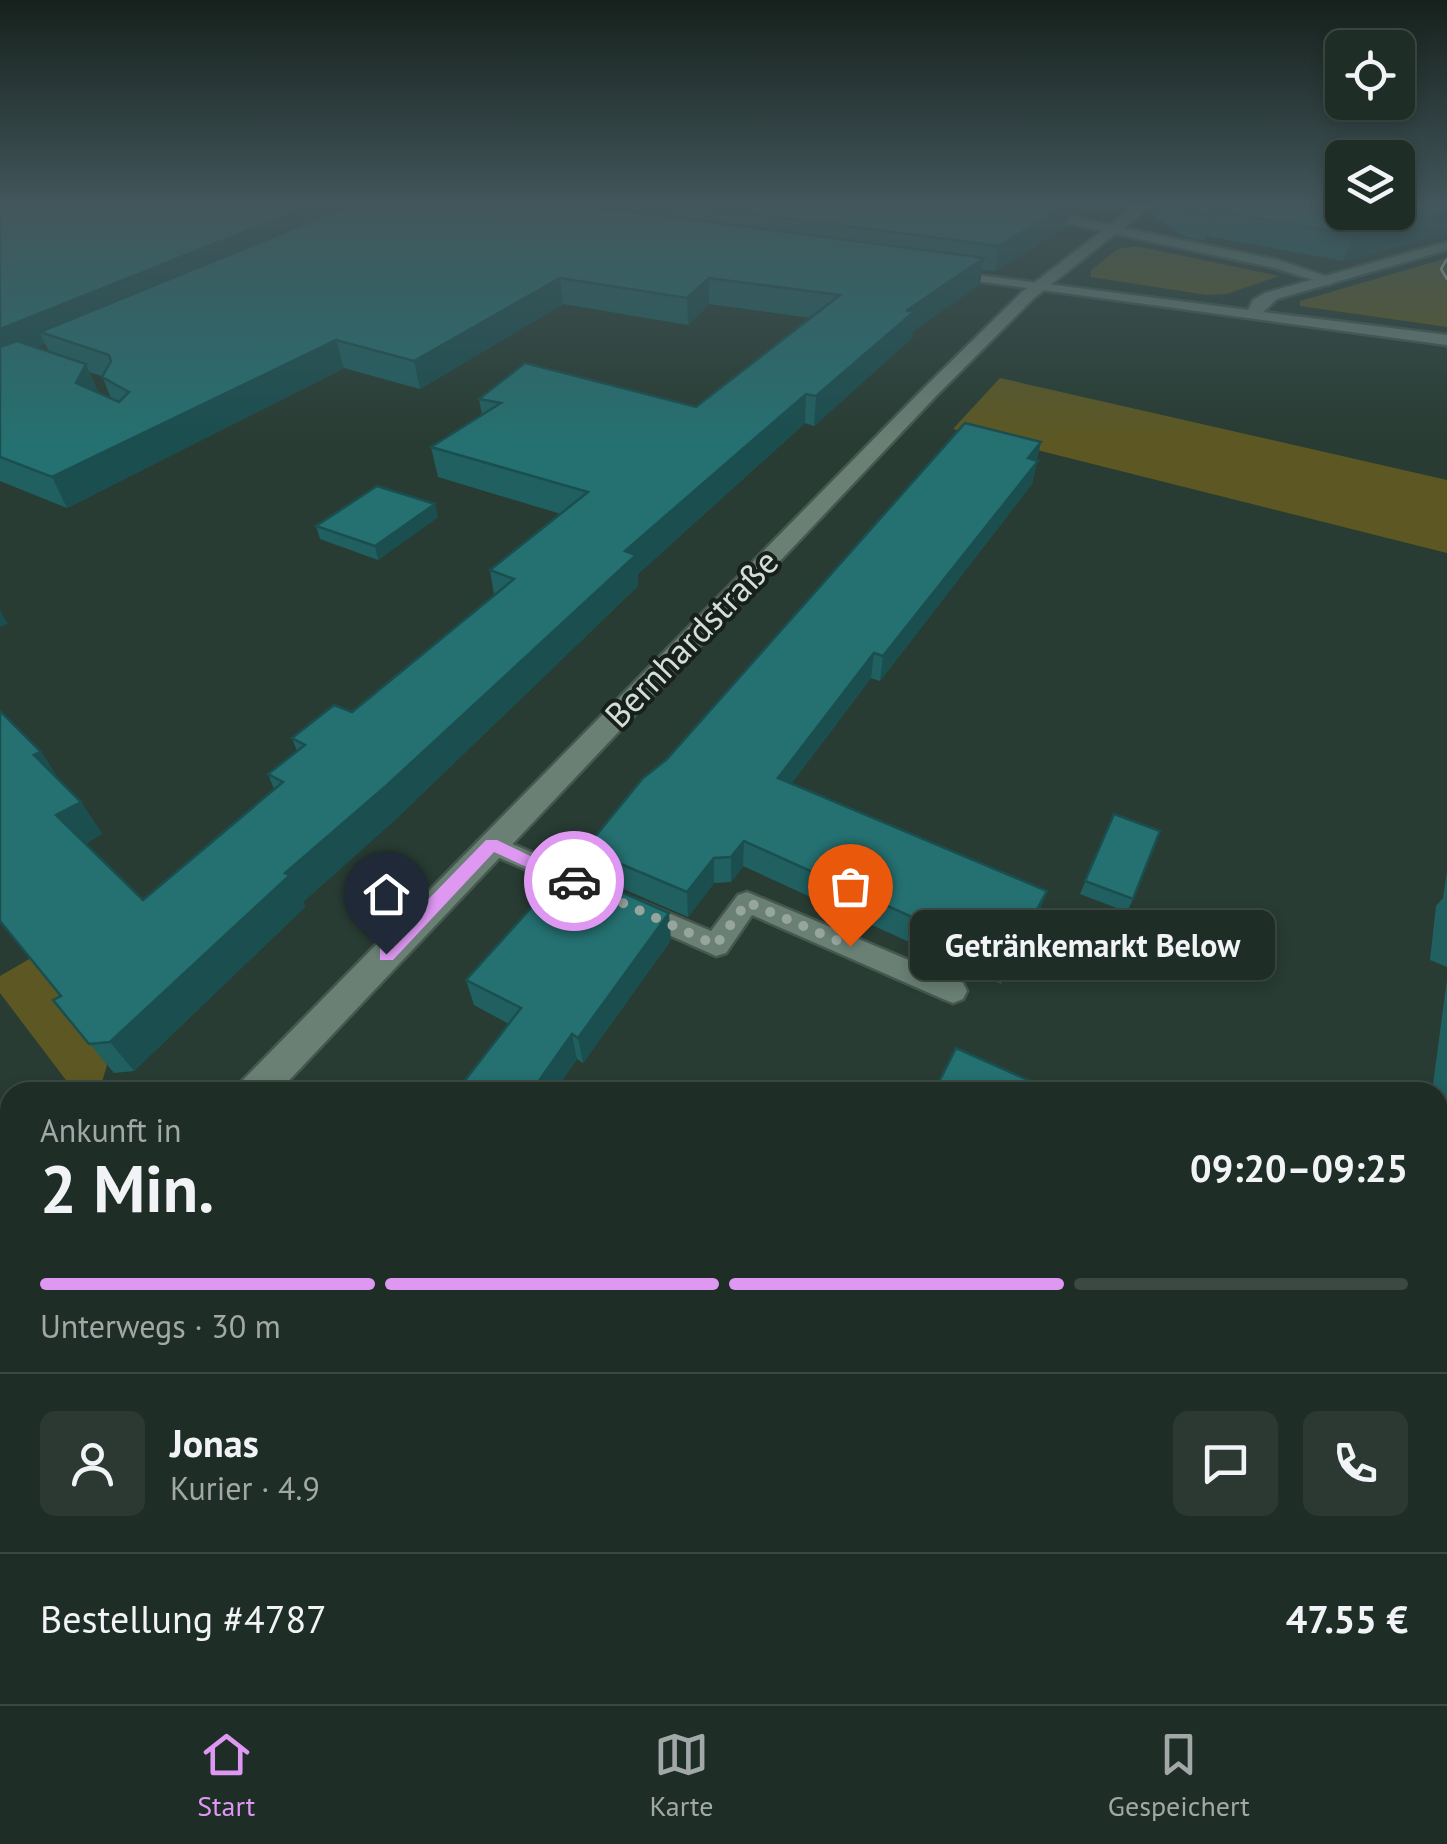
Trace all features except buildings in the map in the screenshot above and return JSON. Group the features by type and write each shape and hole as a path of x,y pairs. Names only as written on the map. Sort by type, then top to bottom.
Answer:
{"street":[{"path":"1010,284 1447,340"},
{"name":"Bernhardstraße","path":"265,1082 856,466 1042,284"},
{"path":"1254,315 1258,303 1271,296 1316,284"}],"lane":[{"path":"491,844 716,945 747,902 953,990"}],"shaded area":[{"path":"1133,284 1257,284 1226,294 1207,295"},
{"path":"1360,284 1447,284 1447,327 1300,306 1300,301"},
{"path":"1000,378 1447,480 1447,553 953,429"},
{"path":"31,958 86,1026 107,1065 102,1082 67,1082 0,993 0,976"}],"way so far":[{"path":"574,881 716,945 747,902 850,946"}],"place":[{"name":"Getränkemarkt Below","path":"850,946"}],"route":[{"path":"386,954 491,844 574,881"}]}
